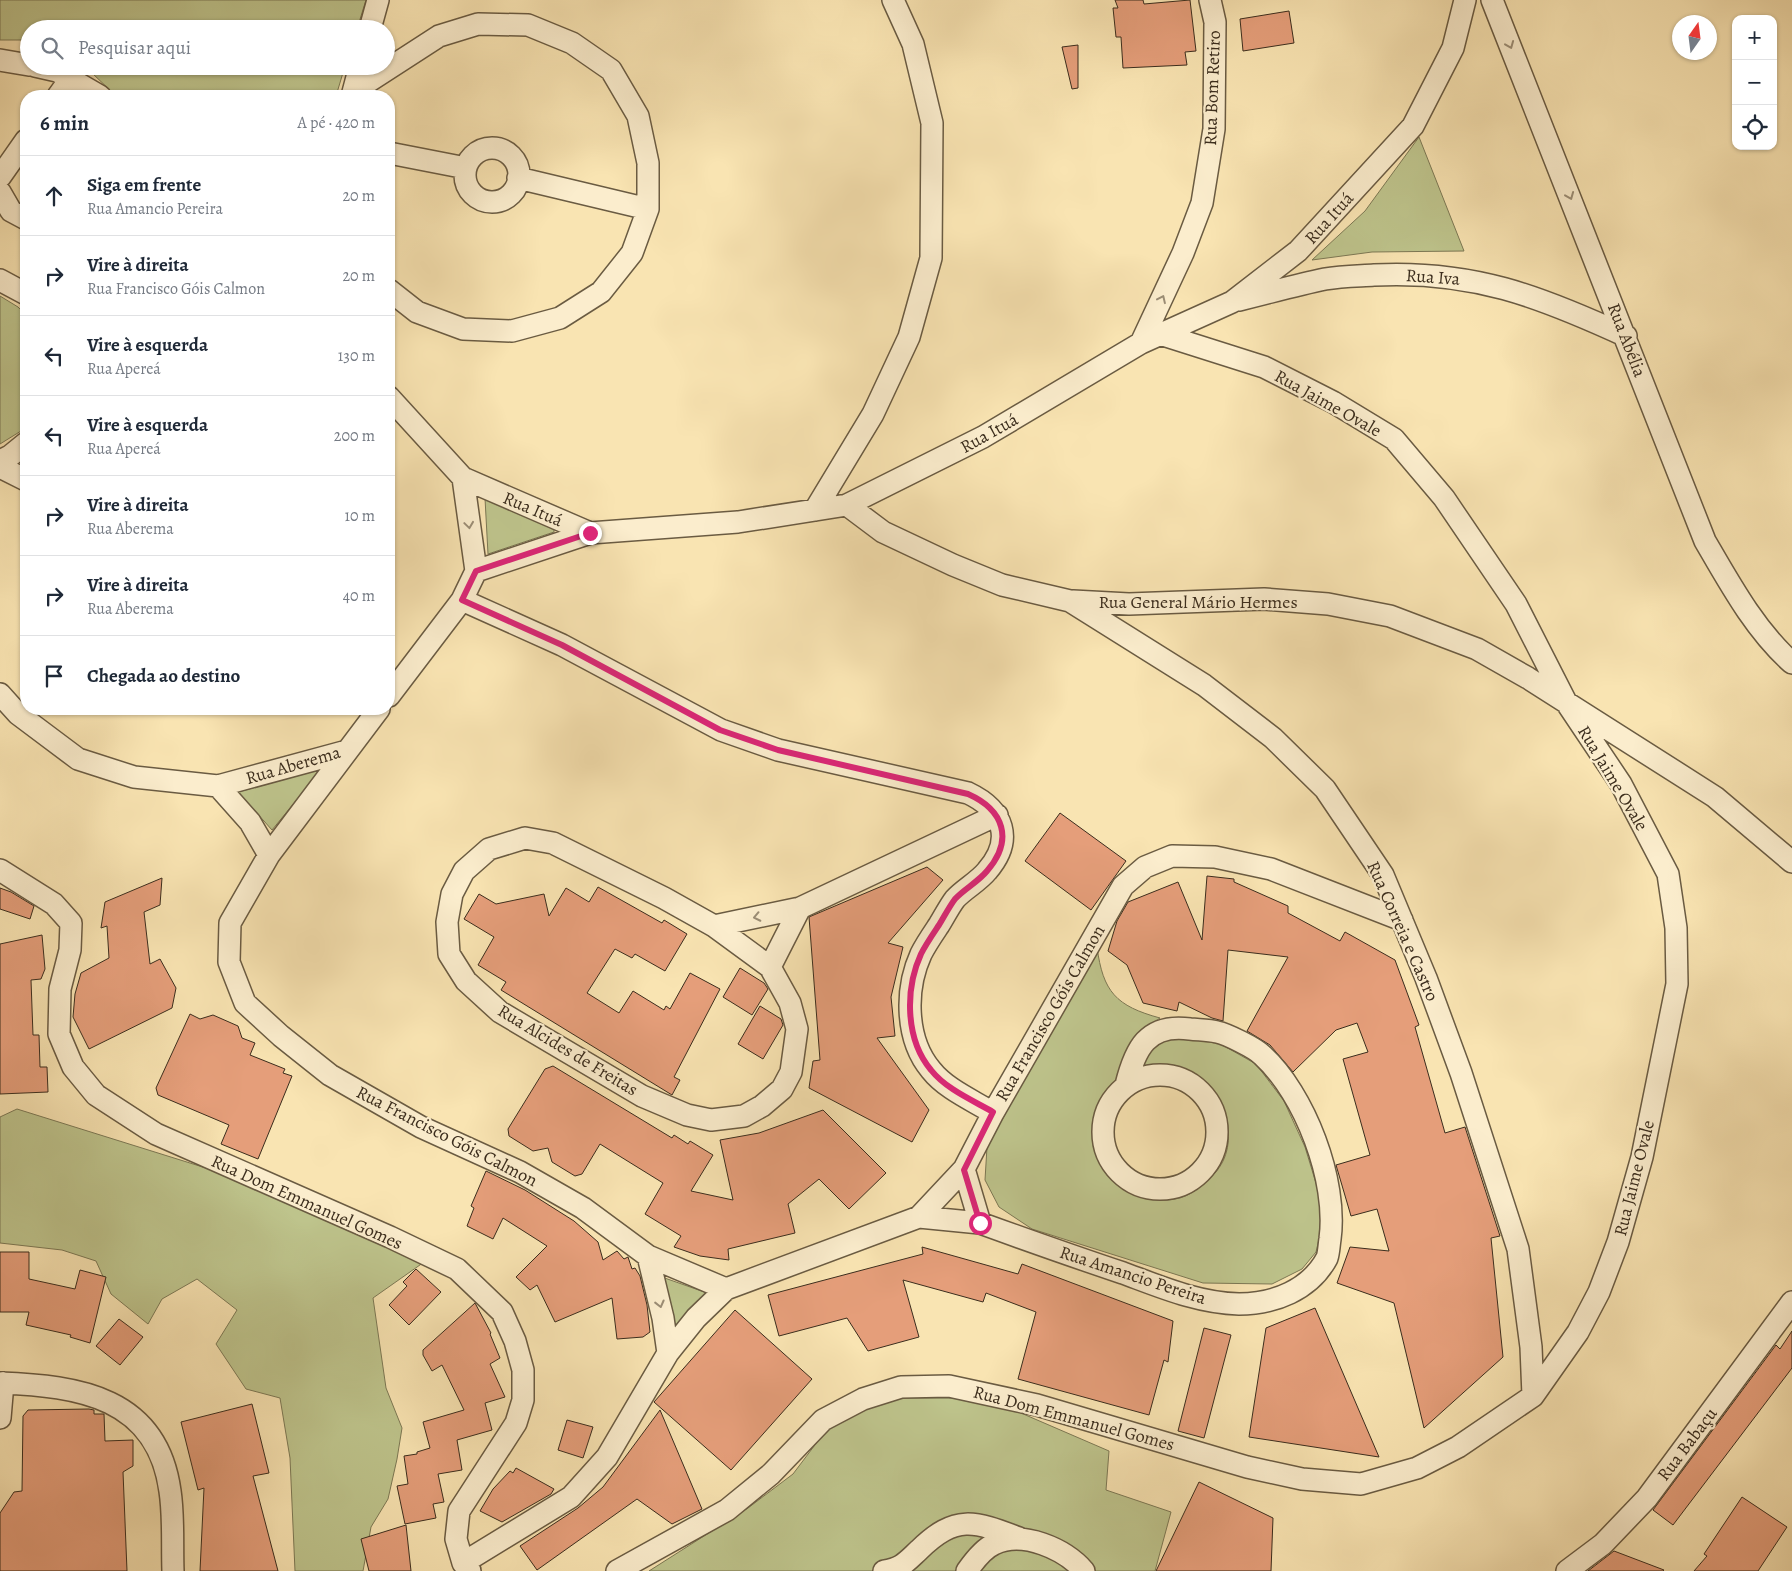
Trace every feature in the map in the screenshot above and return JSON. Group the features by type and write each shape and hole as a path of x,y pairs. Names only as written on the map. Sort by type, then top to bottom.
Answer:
{"street":[{"path":"372,20 378,0"},
{"path":"814,510 873,414 909,337 931,258 932,123 913,44 893,0"},
{"name":"Rua Bom Retiro","path":"1150,338 1202,203 1214,129 1215,22 1210,0"},
{"name":"Rua Ituá","path":"395,403 463,478 590,533 738,522 847,505 983,437 1150,338 1232,302 1298,251 1413,126 1453,48 1465,0"},
{"name":"Rua Abélia","path":"1492,0 1626,336 1705,541 1737,596 1776,649 1792,663"},
{"path":"395,65 440,36 478,24 528,25 572,42 611,70 638,116 648,163 648,209 632,253 601,292 560,318 512,331 463,329 417,312 395,295"},
{"path":"0,60 20,63"},
{"path":"65,75 90,90"},
{"path":"354,90 358,75"},
{"path":"358,90 380,75"},
{"path":"62,90 71,78"},
{"path":"0,177 20,149"},
{"path":"492,149 501,150 511,157 516,165 518,178 513,191 506,198 488,202 476,197 469,190 465,182 466,168 474,154 492,149"},
{"path":"395,154 466,168"},
{"path":"518,178 648,209"},
{"path":"0,192 11,211 20,216"},
{"name":"Rua Iva","path":"1232,302 1326,279 1409,273 1458,277 1507,288 1565,308 1626,336"},
{"path":"0,280 20,291"},
{"name":"Rua Jaime Ovale","path":"1150,338 1264,368 1333,402 1394,439 1444,498 1516,604 1566,702 1621,784 1668,874 1676,928 1677,984 1642,1157 1618,1242 1599,1292 1578,1332 1533,1396"},
{"path":"0,460 10,456 20,448"},
{"path":"0,468 20,477"},
{"path":"395,688 462,600 476,571 463,478"},
{"name":"Rua Correia e Castro","path":"847,505 883,532 952,565 1002,585 1070,601 1204,685 1273,738 1325,789 1383,875 1462,1073 1518,1248 1529,1330 1533,1396"},
{"path":"476,571 590,533"},
{"name":"Rua General Mário Hermes","path":"1070,601 1129,604 1264,599 1328,604 1390,616 1477,648 1566,702 1715,797 1792,862"},
{"path":"462,600 562,645 720,730 778,750 968,794 984,801 997,815 1004,835 999,854 986,872 955,899 921,954 909,999 912,1029 930,1069 945,1084 993,1112"},
{"name":"Rua Aberema","path":"0,694 18,714 78,760 134,777 218,786 346,751 374,715"},
{"name":"Rua Francisco Góis Calmon","path":"346,751 269,855 230,923 229,962 245,1003 281,1036 330,1075 421,1127 520,1172 584,1208 648,1256 726,1289 919,1217 964,1170 993,1112 1123,886 1145,867 1172,856 1215,857 1271,869 1402,920"},
{"name":"Rua Aberema","path":"218,786 250,822 269,855"},
{"path":"714,926 800,908 997,815"},
{"name":"Rua Alcides de Freitas","path":"525,838 552,843 664,898 714,926 770,967 790,1003 797,1030 791,1072 782,1089 762,1106 744,1116 711,1120 686,1115 642,1096 500,1012 466,981 449,954 447,922 452,894 464,872 489,849 525,838"},
{"name":"Rua Dom Emmanuel Gomes","path":"0,870 54,904 71,923 70,950 60,989 59,1034 73,1067 96,1095 156,1134 390,1237 457,1269 502,1312 515,1341 523,1370 523,1400 516,1423 459,1511 456,1539 467,1567"},
{"path":"770,967 800,908"},
{"name":"Rua Amancio Pereira","path":"919,1217 980,1223 1198,1300 1240,1304 1281,1298 1311,1281 1328,1256 1332,1223 1330,1189 1318,1149 1290,1086 1261,1054 1218,1032 1182,1028 1161,1030 1146,1040 1133,1058 1126,1085 1112,1099 1104,1117 1103,1146 1112,1165 1131,1182 1150,1189 1178,1187 1195,1178 1212,1156 1217,1137 1215,1117 1206,1099 1188,1082 1169,1076 1149,1076 1126,1085"},
{"path":"964,1170 980,1223"},
{"path":"648,1256 663,1318 668,1352"},
{"path":"467,1567 571,1497 607,1457 668,1352 696,1318 726,1289"},
{"name":"Rua Babaçu","path":"1567,1571 1603,1544 1647,1498 1792,1302"},
{"path":"0,1418 1,1383 47,1385 88,1393 120,1406 147,1431 162,1456 170,1491 173,1571"},
{"name":"Rua Dom Emmanuel Gomes","path":"617,1571 728,1510 771,1474 823,1420 863,1399 902,1387 949,1386 1020,1401 1248,1467 1302,1479 1361,1484 1417,1468 1458,1447 1533,1396"},
{"path":"884,1571 900,1568 932,1537 963,1522 984,1525 1050,1547 1078,1563 1084,1571"},
{"path":"967,1571 976,1558 994,1544 1019,1538"}],"green space":[{"path":"0,0 366,0 360,20 20,20 20,40 0,40"},
{"path":"94,75 342,75 338,90 110,90"},
{"path":"1419,137 1464,251 1372,252 1312,260 1365,211"},
{"path":"0,296 20,309 20,432 0,444"},
{"path":"485,498 554,524 554,532 488,554"},
{"path":"322,769 272,830 238,792"},
{"path":"1097,947 1103,975 1114,995 1132,1008 1160,1018 1143,1029 1135,1037 1128,1049 1116,1081 1096,1117 1093,1140 1097,1156 1105,1170 1115,1181 1129,1191 1143,1197 1159,1200 1186,1196 1212,1176 1221,1164 1227,1151 1229,1137 1223,1108 1216,1095 1206,1084 1188,1072 1168,1068 1140,1070 1151,1050 1170,1037 1210,1038 1256,1064 1284,1101 1305,1147 1319,1193 1322,1226 1316,1252 1302,1269 1272,1284 1203,1283 1032,1229 999,1207 985,1180 987,1147"},
{"path":"17,1109 222,1173 427,1260 373,1298 386,1388 402,1428 388,1499 371,1527 363,1571 295,1571 290,1458 280,1398 246,1389 216,1344 237,1310 197,1279 162,1299 148,1324 111,1294 96,1261 62,1250 0,1243 0,1117"},
{"path":"659,1276 710,1294 674,1332"},
{"path":"896,1398 956,1398 1014,1410 1109,1451 1106,1490 1171,1512 1155,1571 649,1571 748,1508 793,1474 836,1417"}],"building":[{"path":"1115,0 1143,0 1144,4 1190,0 1196,51 1185,52 1187,65 1123,68 1121,37 1116,37 1113,8 1118,8"},
{"path":"1289,11 1294,43 1243,51 1240,19"},
{"path":"1078,45 1078,88 1072,89 1062,47"},
{"path":"1060,813 1126,861 1091,910 1025,861"},
{"path":"927,867 943,880 888,943 903,947 891,997 895,1036 877,1038 929,1110 912,1142 809,1088 813,1061 820,1060 809,917"},
{"path":"1207,876 1234,879 1234,882 1288,906 1288,913 1340,941 1345,932 1395,960 1419,1025 1415,1027 1445,1133 1465,1127 1500,1236 1491,1238 1503,1357 1424,1428 1394,1303 1337,1283 1350,1247 1389,1251 1377,1209 1351,1216 1336,1165 1370,1155 1343,1059 1368,1052 1357,1023 1336,1030 1293,1072 1270,1045 1247,1031 1288,957 1228,950 1223,1021 1212,1018 1179,1002 1177,1011 1143,1003 1127,965 1108,951 1117,921 1128,902 1178,882 1202,940"},
{"path":"162,878 160,905 144,912 150,964 160,959 176,988 172,1008 89,1049 73,1017 75,994 81,973 109,958 107,926 101,928 105,902"},
{"path":"598,887 662,923 664,920 687,934 665,971 635,954 632,958 615,949 587,993 619,1013 633,991 664,1010 666,1006 670,1009 690,973 720,989 674,1077 680,1080 672,1095 501,990 506,982 478,965 494,937 464,919 479,894 496,904 544,894 549,916 566,888 589,902"},
{"path":"0,888 11,892 34,906 30,919 0,909"},
{"path":"42,935 45,969 41,979 31,980 33,1035 39,1035 40,1067 47,1067 48,1092 0,1094 0,944"},
{"path":"740,968 764,983 768,989 752,1015 723,997"},
{"path":"760,1006 781,1019 783,1025 763,1059 738,1044"},
{"path":"190,1014 200,1019 213,1015 238,1026 242,1038 255,1043 250,1055 285,1069 283,1073 292,1076 258,1159 221,1144 229,1125 158,1095 156,1088"},
{"path":"553,1066 672,1138 674,1135 688,1144 690,1141 713,1155 691,1191 733,1200 720,1140 759,1133 823,1110 886,1173 849,1209 819,1179 788,1204 795,1233 728,1249 729,1260 700,1256 674,1247 681,1236 645,1214 663,1183 600,1144 582,1174 575,1176 552,1162 548,1148 533,1151 509,1136 508,1129 545,1069"},
{"path":"486,1171 525,1190 574,1221 598,1242 603,1260 617,1251 624,1259 628,1257 632,1269 635,1268 640,1276 647,1305 650,1332 643,1337 617,1339 612,1298 555,1322 537,1285 530,1290 516,1277 547,1246 503,1218 493,1239 467,1226 474,1208 471,1206"},
{"path":"922,1247 1018,1274 1022,1264 1173,1321 1168,1362 1164,1360 1149,1415 1018,1379 1036,1312 986,1293 983,1302 903,1280 919,1337 868,1351 847,1318 779,1336 768,1295 923,1254"},
{"path":"0,1252 29,1252 29,1279 75,1289 80,1270 106,1277 90,1343 70,1337 71,1335 26,1325 29,1312 0,1312"},
{"path":"416,1269 441,1292 409,1325 389,1305 407,1286 403,1282"},
{"path":"475,1303 491,1333 500,1358 490,1364 505,1397 485,1403 492,1430 457,1440 462,1470 438,1474 444,1502 433,1504 436,1518 405,1524 397,1486 408,1484 404,1456 417,1454 417,1452 430,1448 423,1422 464,1410 442,1365 432,1371 423,1355 423,1350"},
{"path":"1315,1308 1379,1457 1249,1437 1266,1328"},
{"path":"735,1310 812,1379 731,1470 654,1402"},
{"path":"119,1319 143,1337 120,1365 96,1346"},
{"path":"1204,1328 1231,1335 1204,1438 1178,1431"},
{"path":"1792,1331 1792,1368 1673,1525 1653,1510 1776,1345 1780,1349"},
{"path":"252,1404 269,1473 253,1476 278,1571 200,1571 204,1488 198,1490 181,1422"},
{"path":"28,1410 94,1410 94,1414 104,1414 105,1441 133,1440 133,1466 123,1472 127,1571 0,1571 0,1513 14,1492 22,1491 23,1416"},
{"path":"660,1410 702,1509 672,1524 637,1499 537,1570 520,1546 578,1508 603,1487"},
{"path":"567,1420 593,1427 583,1458 558,1450"},
{"path":"516,1468 554,1489 551,1494 502,1522 480,1511 493,1489 510,1471 513,1473"},
{"path":"1199,1482 1273,1518 1271,1571 1156,1571"},
{"path":"1742,1497 1787,1527 1758,1571 1694,1571 1707,1556 1704,1554"},
{"path":"406,1525 411,1571 369,1571 361,1539"},
{"path":"1614,1551 1664,1570 1588,1571"}],"route":[{"path":"590,533 476,571 462,600 562,645 720,730 778,750 866,772 968,794 984,801 997,815 1004,835 999,854 986,872 955,899 921,954 909,999 912,1029 918,1047 930,1069 945,1084 993,1112 964,1170 980,1223"}]}
